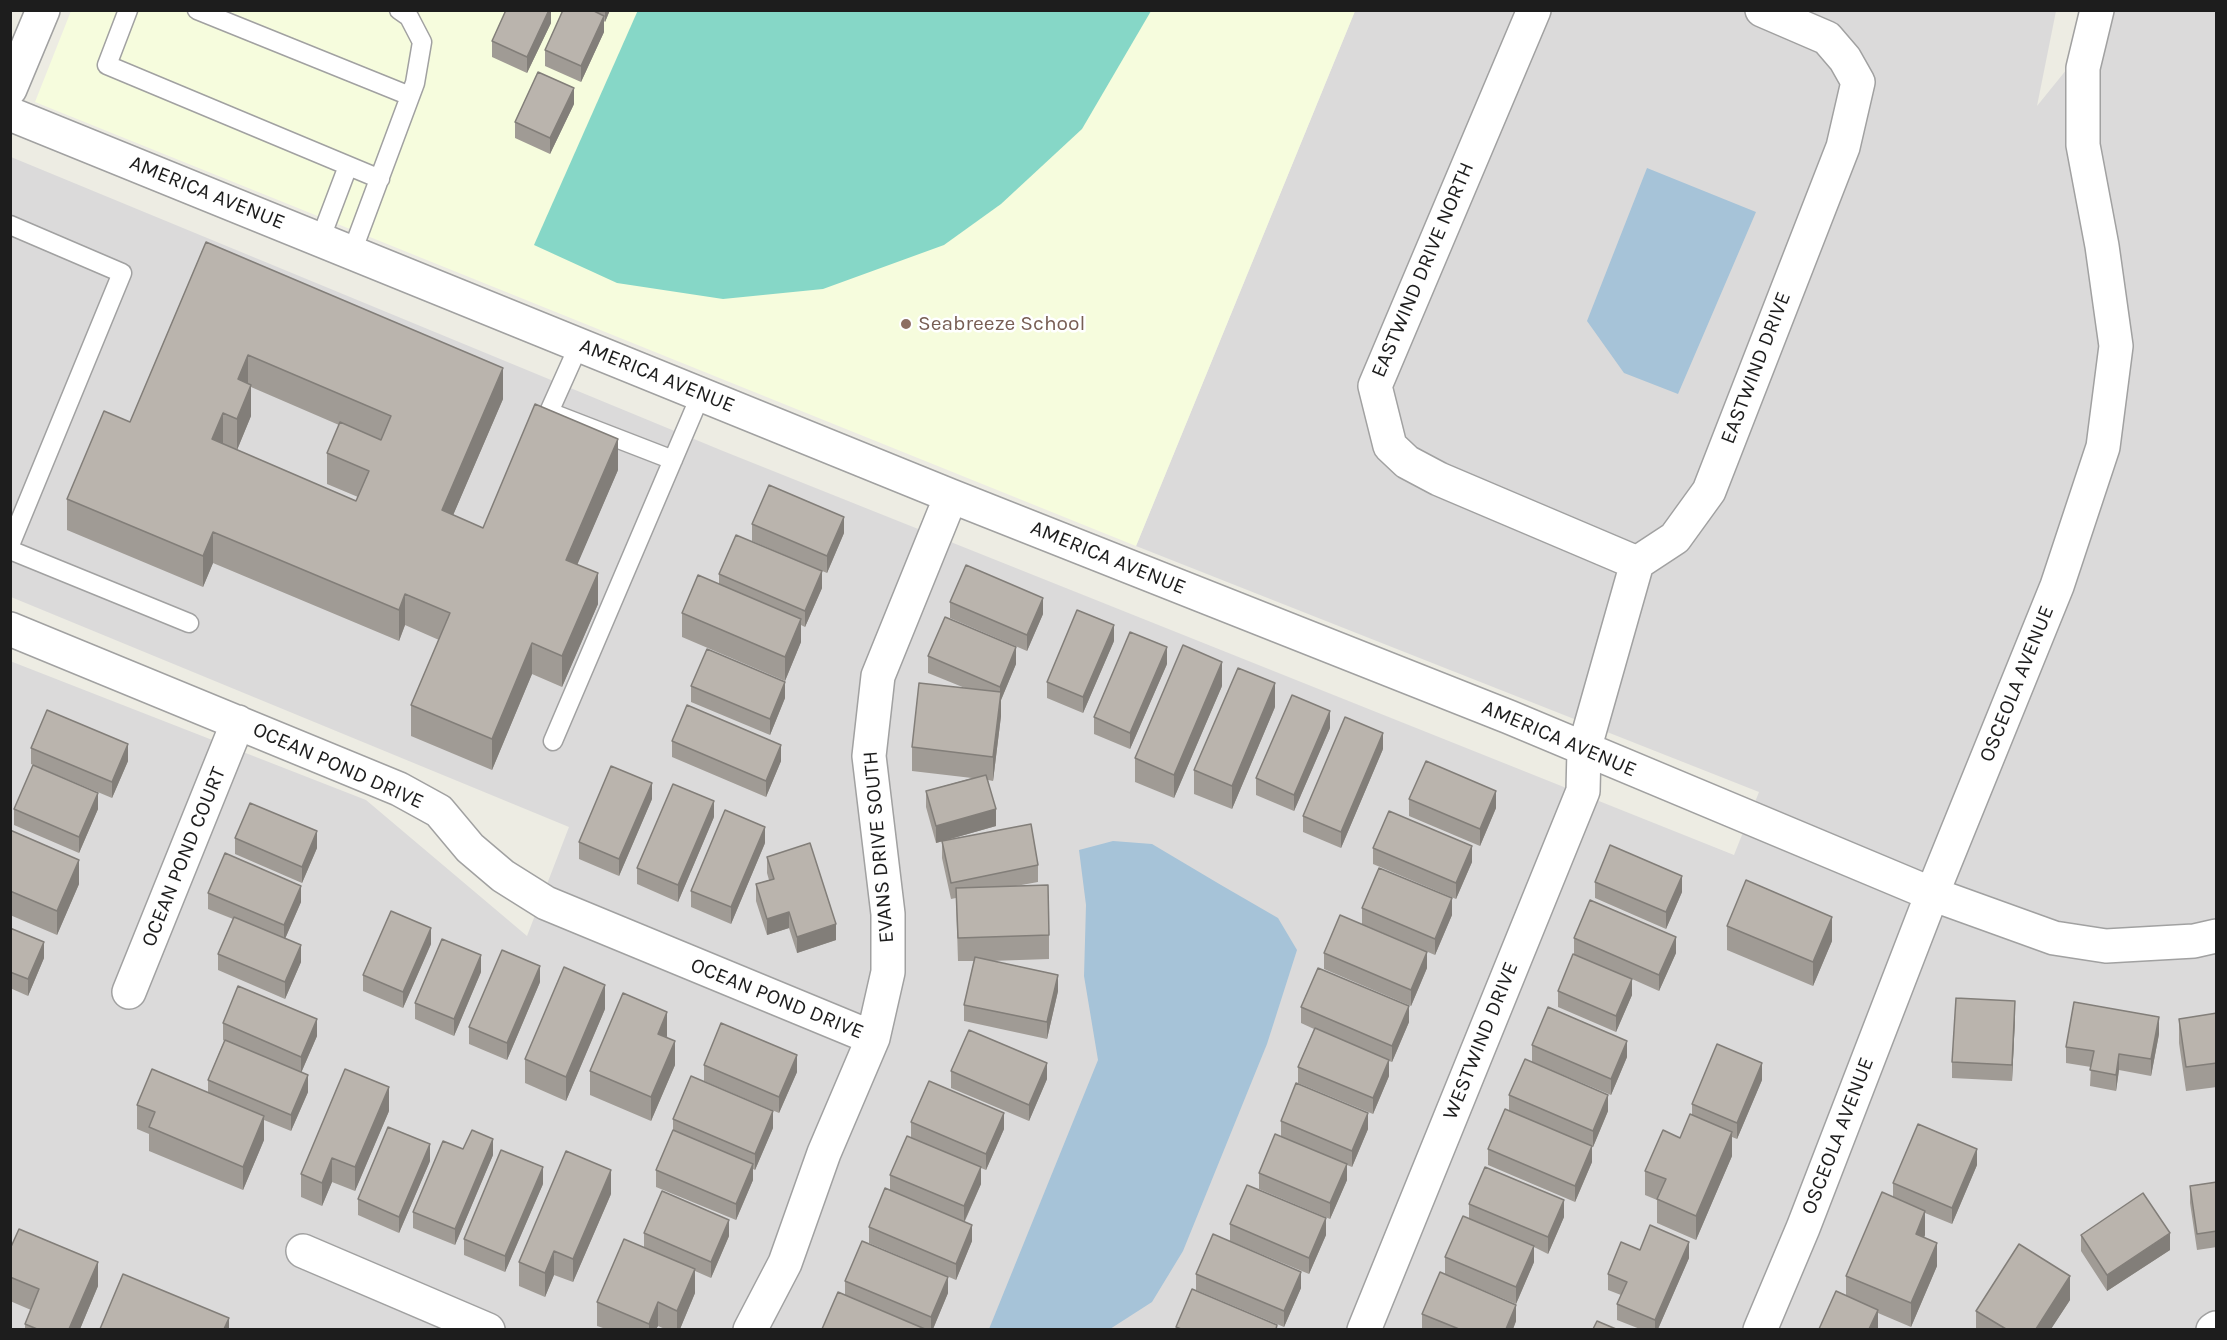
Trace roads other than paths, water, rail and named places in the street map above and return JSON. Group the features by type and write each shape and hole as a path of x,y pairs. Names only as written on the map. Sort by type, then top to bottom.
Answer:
{"street":[{"path":"10,89 43,10"},
{"name":"EASTWIND DRIVE NORTH","path":"1534,10 1375,386 1390,446 1407,462 1439,479 1637,562"},
{"name":"EASTWIND DRIVE","path":"1637,562 1675,538 1708,491 1843,147 1858,82 1845,59 1827,38 1762,10"},
{"name":"OSCEOLA AVENUE","path":"1760,1329 1803,1228 1932,894 2057,586 2103,447 2116,346 2102,246 2083,146 2083,68 2097,10"},
{"name":"AMERICA AVENUE","path":"10,114 951,496 1509,717 1932,894 2054,938 2106,946 2194,941 2217,936"},
{"name":"EVANS DRIVE SOUTH","path":"750,1329 785,1263 824,1153 873,1038 888,972 888,914 869,756 878,676 951,496"},
{"path":"1584,750 1637,562"},
{"name":"OCEAN POND DRIVE","path":"10,629 399,789 439,811 470,848 503,876 546,903 873,1038"},
{"name":"OCEAN POND COURT","path":"129,992 238,722"},
{"name":"WESTWIND DRIVE","path":"1364,1329 1583,791 1584,750"},
{"path":"303,1251 488,1329"}],"lane":[{"path":"128,10 107,65 380,179"},
{"path":"197,10 410,96"},
{"path":"352,252 415,83 422,42 409,17 399,10"},
{"path":"320,240 348,166"},
{"path":"10,225 122,273 10,548 189,623"},
{"path":"579,345 549,412 673,460"},
{"path":"553,741 701,394"}],"place":[{"name":"Seabreeze School","path":"906,324"}]}
